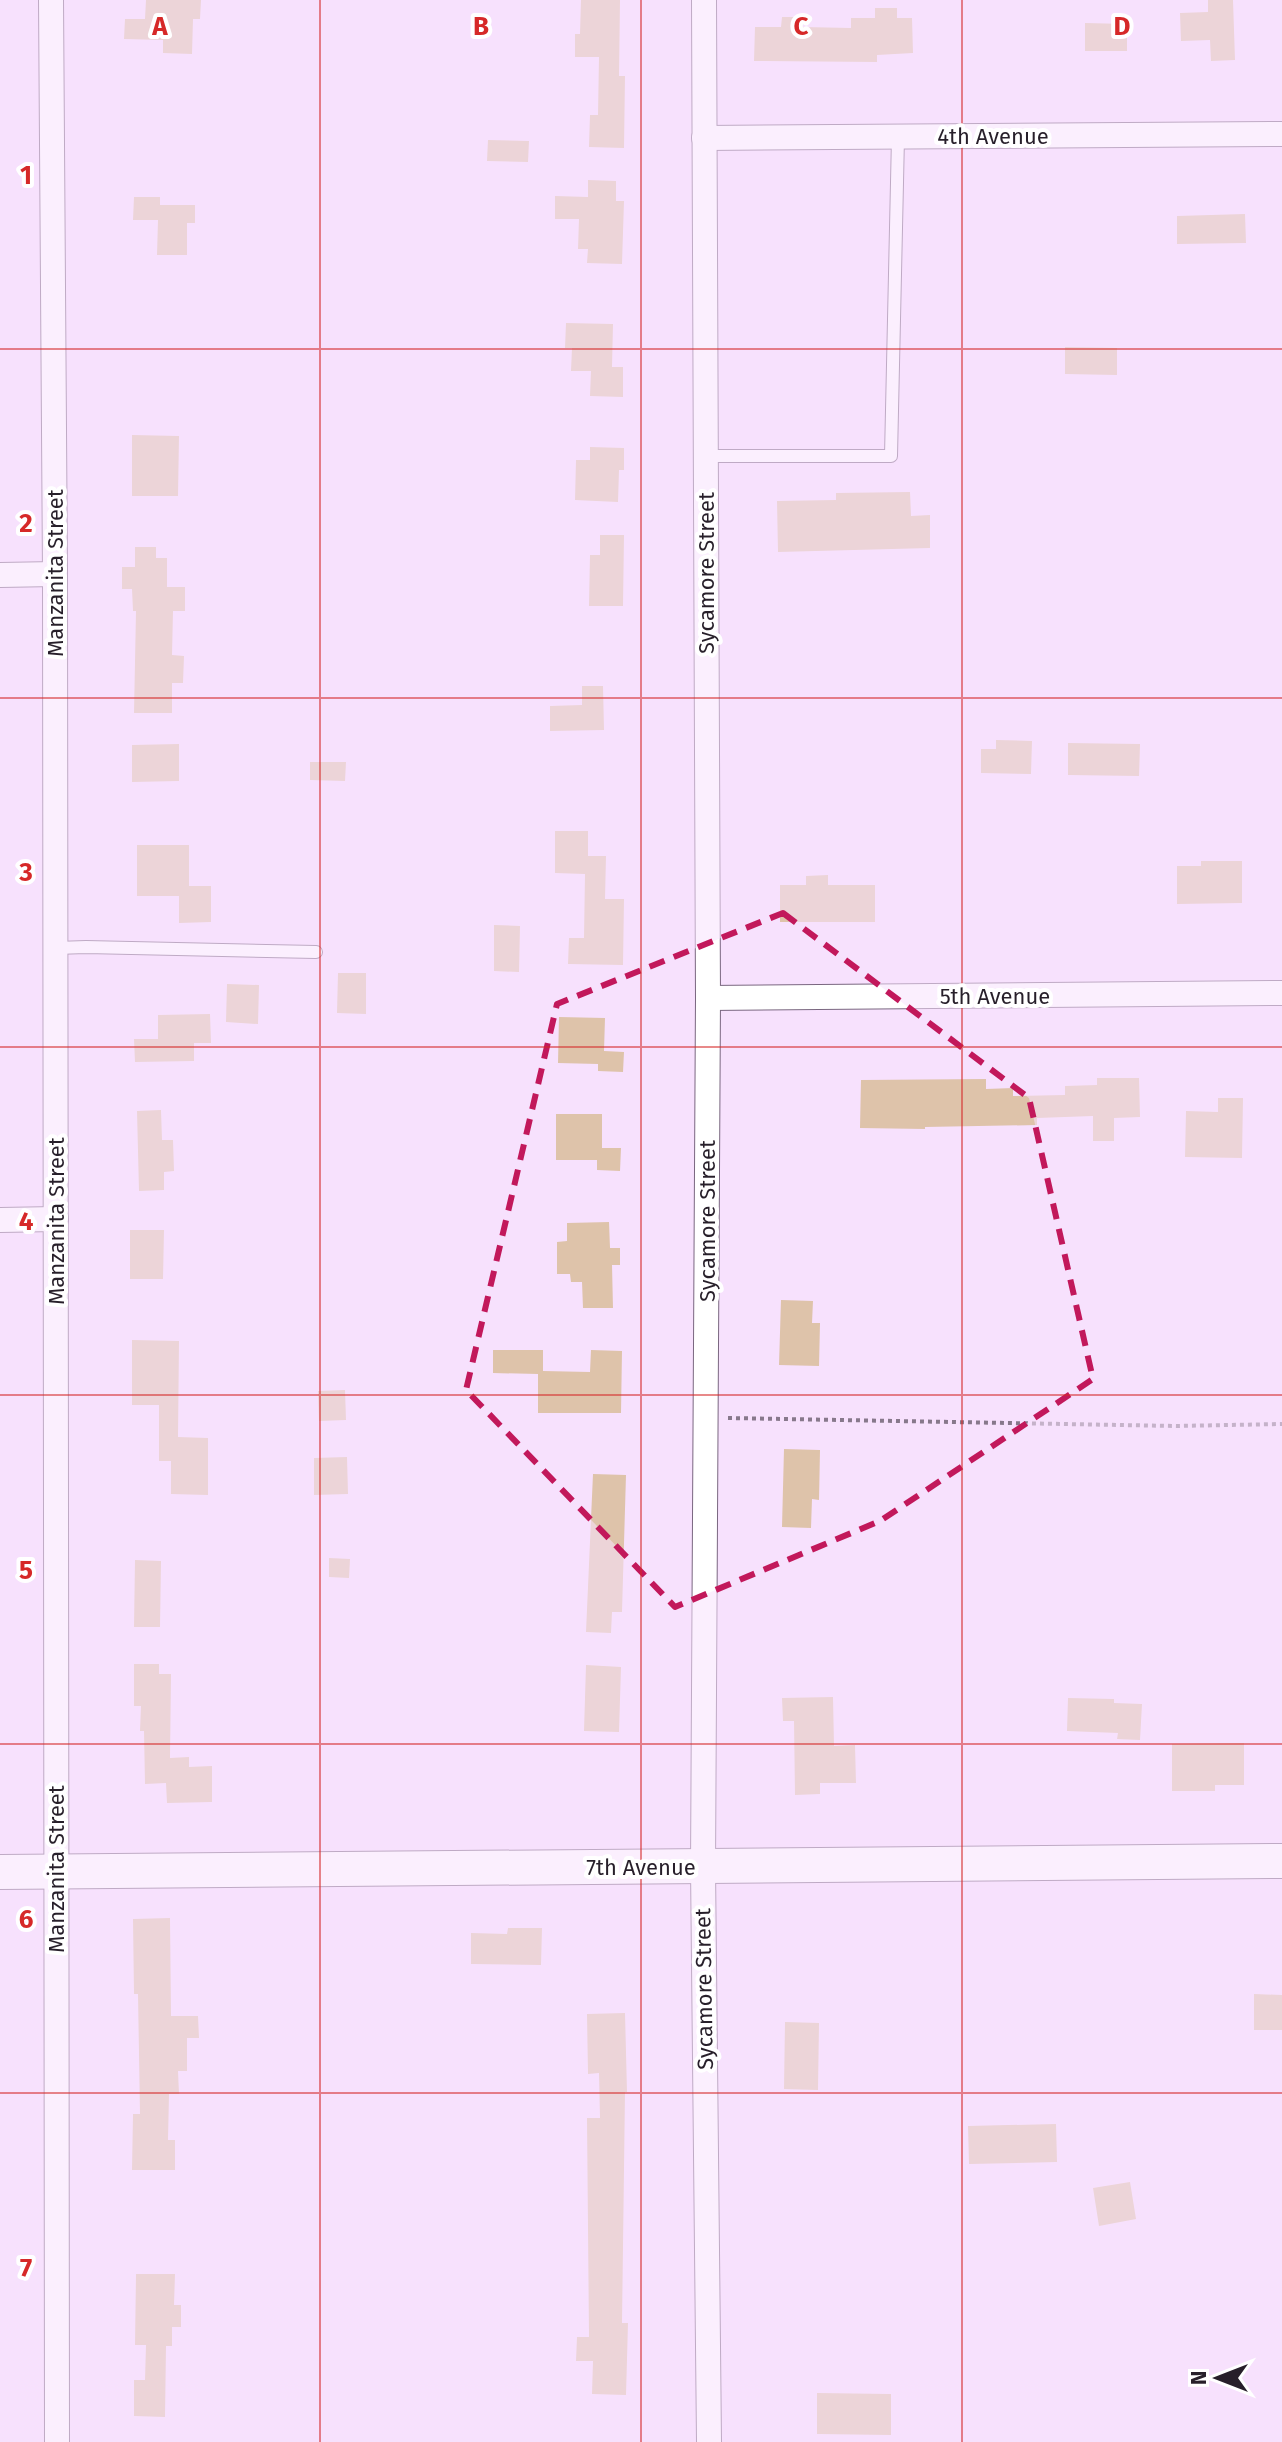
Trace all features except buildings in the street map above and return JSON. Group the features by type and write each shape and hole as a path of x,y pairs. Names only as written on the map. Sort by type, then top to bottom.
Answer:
{"street":[{"name":"Manzanita Street","path":"51,0 56,948 57,2442"},
{"name":"Sycamore Street","path":"704,0 708,998 703,1867 709,2442"},
{"name":"4th Avenue","path":"704,138 1282,134"},
{"path":"0,575 55,574"},
{"name":"5th Avenue","path":"708,998 1282,993"},
{"path":"0,1220 56,1219"},
{"name":"7th Avenue","path":"0,1872 1282,1861"}],"lane":[{"path":"706,456 891,456 898,137"},
{"path":"56,948 316,952"}],"path":[{"path":"706,1418 1176,1426 1282,1424"}],"highlighted area":[{"path":"783,913 1029,1098 1093,1379 880,1521 675,1607 466,1390 557,1004"}]}
